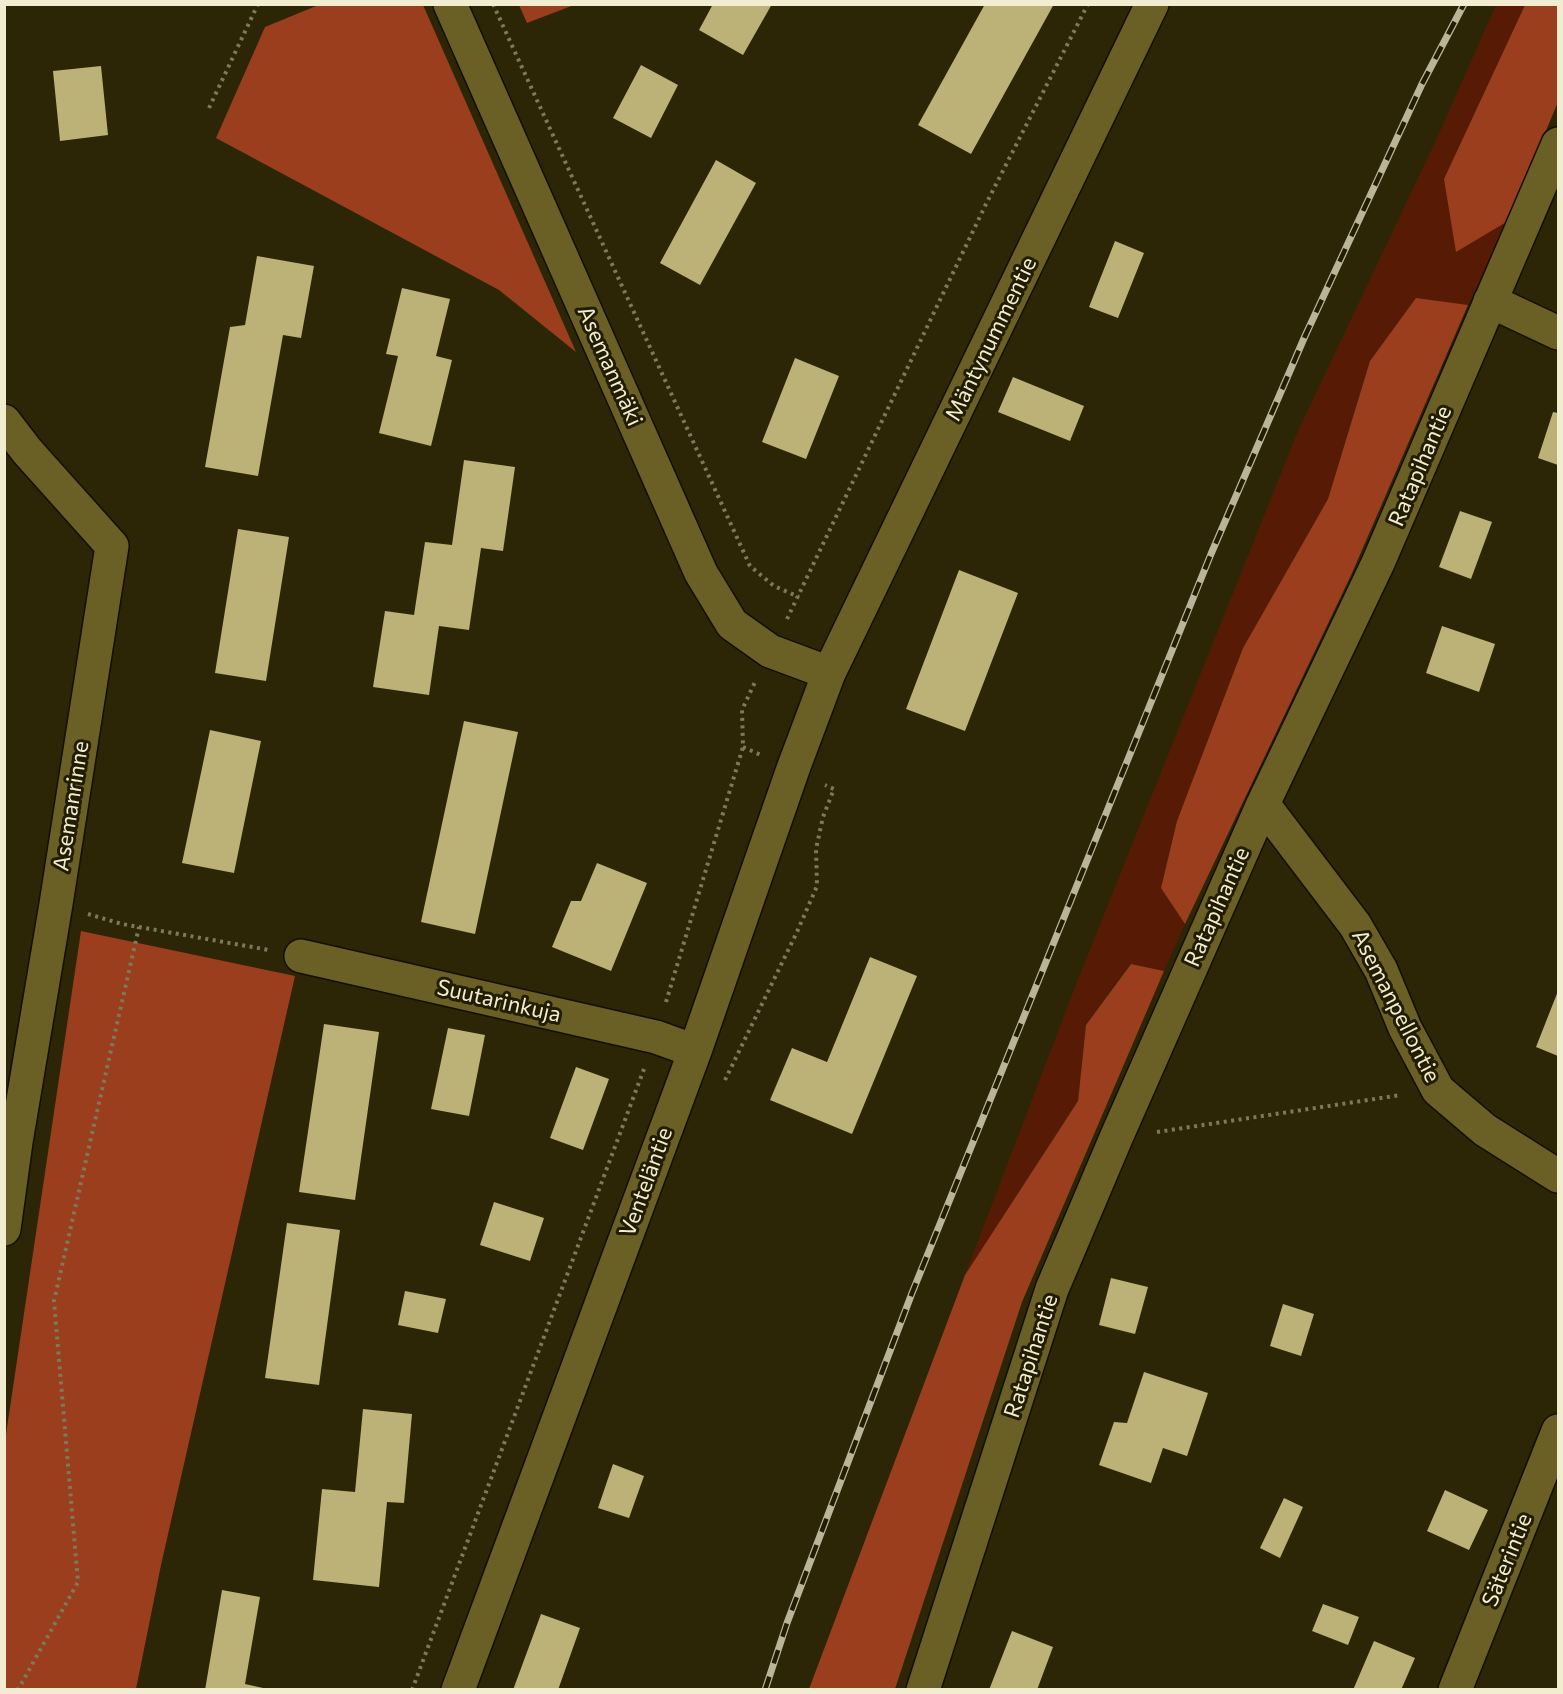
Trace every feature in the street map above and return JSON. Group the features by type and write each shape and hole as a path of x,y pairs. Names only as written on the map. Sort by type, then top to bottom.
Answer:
{"street":[{"name":"Asemanmäki","path":"450,4 701,573 732,624 770,651 829,673"},
{"name":"Mäntynummentie","path":"829,673 1152,4"},
{"name":"Ratapihantie","path":"923,1689 1052,1289 1263,804 1378,563 1558,144"},
{"path":"1490,301 1558,333"},
{"name":"Asemanrinne","path":"4,421 27,451 112,546 56,904 10,1142 4,1229"},
{"name":"Venteläntie","path":"458,1689 695,1051 793,769 829,673"},
{"name":"Asemanpellontie","path":"1263,804 1355,925 1381,970 1405,1028 1438,1090 1485,1130 1558,1176"},
{"name":"Suutarinkuja","path":"301,956 656,1036 695,1051"},
{"name":"Säterintie","path":"1455,1689 1558,1431"}],"path":[{"path":"209,108 258,4"},
{"path":"493,4 750,566 774,586 799,597"},
{"path":"56,904 122,924 301,956"},
{"path":"17,1689 78,1582 54,1301 139,927"},
{"path":"1116,1138 1438,1090"}],"shaded area":[{"path":"321,4 423,5 576,352 499,290 216,138 265,27"},
{"path":"519,5 574,5 527,23"},
{"path":"1496,5 1525,5 1444,179 1508,221 1468,305 1416,299 1370,361 1328,499 1243,648 1177,821 1161,888 1185,924 1164,971 1130,964 1086,1025 1078,1101 965,1275 1077,982 1298,431 1437,138"},
{"path":"1525,5 1558,5 1558,102 1508,221 1456,252 1444,179"},
{"path":"1416,298 1468,305 1352,573 1185,924 1161,888 1177,821 1243,648 1328,499 1370,361"},
{"path":"81,931 295,976 161,1565 136,1689 5,1689 5,1441"},
{"path":"1131,964 1164,971 1022,1302 895,1689 809,1689 965,1275 1078,1101 1086,1025"}],"building":[{"path":"713,4 772,4 743,55 699,30"},
{"path":"985,4 1054,4 971,154 918,125"},
{"path":"641,65 678,85 651,138 613,118"},
{"path":"101,66 108,135 60,141 53,71"},
{"path":"716,160 756,183 700,285 660,263"},
{"path":"1115,241 1144,253 1118,318 1089,307"},
{"path":"257,256 314,266 301,338 283,335 258,476 205,467 230,327 245,325"},
{"path":"402,288 450,299 436,356 452,360 431,446 379,433 398,356 386,354"},
{"path":"795,358 839,376 806,459 762,442"},
{"path":"1013,377 1084,406 1070,441 998,412"},
{"path":"1553,412 1558,413 1558,465 1538,458"},
{"path":"464,460 515,467 503,551 481,548 469,630 439,626 429,695 373,687 385,611 414,615 425,542 452,545"},
{"path":"1460,511 1492,522 1471,579 1439,567"},
{"path":"238,529 289,537 266,681 215,673"},
{"path":"959,570 1018,593 965,731 906,709"},
{"path":"1442,626 1495,644 1479,692 1426,673"},
{"path":"464,721 518,732 475,934 421,922"},
{"path":"210,730 261,741 234,873 182,863"},
{"path":"597,863 647,883 611,971 552,947 571,901 581,901"},
{"path":"870,957 917,976 852,1134 770,1100 792,1048 827,1062"},
{"path":"1558,991 1558,1056 1536,1047"},
{"path":"324,1024 379,1032 355,1200 299,1192"},
{"path":"448,1028 485,1035 469,1116 431,1109"},
{"path":"576,1067 609,1079 583,1150 550,1138"},
{"path":"494,1202 544,1218 530,1261 480,1245"},
{"path":"287,1223 340,1230 319,1385 265,1378"},
{"path":"1111,1278 1148,1287 1135,1334 1099,1325"},
{"path":"405,1291 446,1299 438,1333 398,1325"},
{"path":"1283,1304 1314,1314 1301,1356 1270,1346"},
{"path":"1144,1372 1208,1393 1187,1456 1163,1448 1151,1483 1099,1465 1114,1422 1127,1423"},
{"path":"363,1409 412,1414 404,1503 387,1502 379,1587 313,1580 322,1489 355,1492"},
{"path":"613,1464 644,1476 629,1518 598,1508"},
{"path":"1445,1490 1488,1510 1469,1550 1427,1531"},
{"path":"1284,1498 1303,1507 1280,1558 1260,1548"},
{"path":"222,1590 260,1597 245,1684 272,1690 205,1690"},
{"path":"1323,1604 1359,1617 1348,1645 1312,1631"},
{"path":"541,1614 580,1628 558,1690 513,1690"},
{"path":"1012,1631 1053,1647 1037,1690 989,1690"},
{"path":"1374,1641 1415,1658 1401,1690 1353,1690"}],"railway":[{"path":"765,1690 787,1623 912,1293 1211,554 1305,336 1422,84 1464,4"}]}
